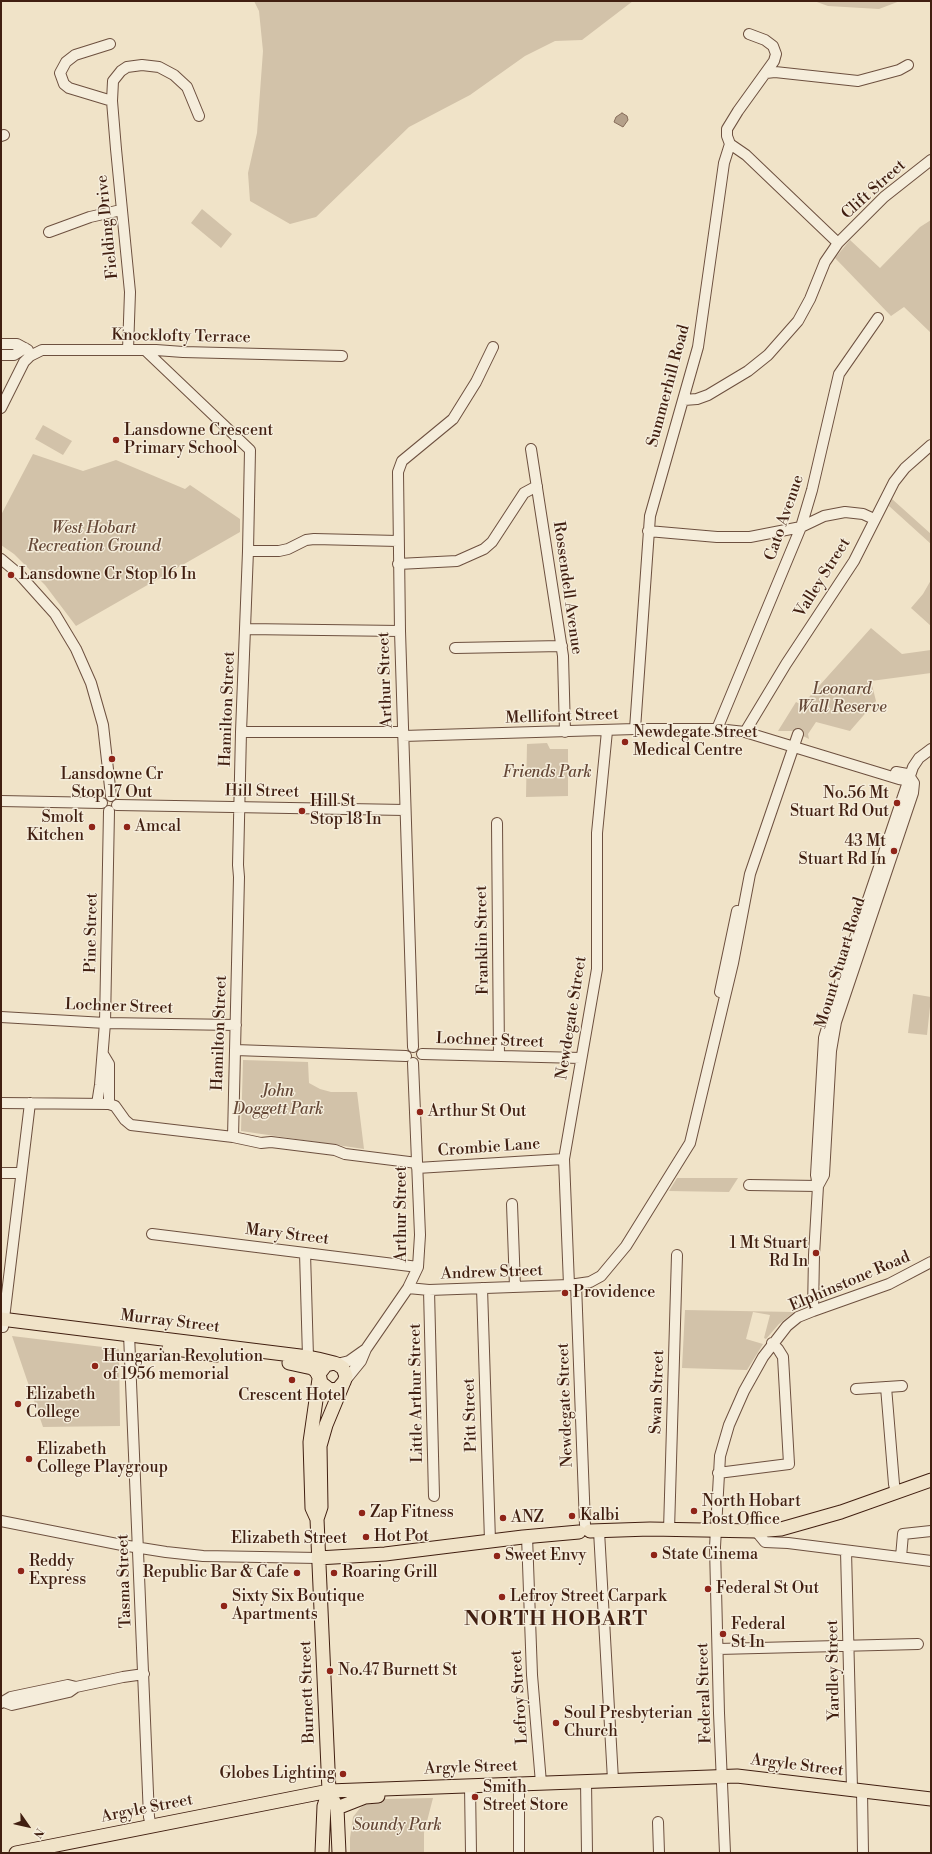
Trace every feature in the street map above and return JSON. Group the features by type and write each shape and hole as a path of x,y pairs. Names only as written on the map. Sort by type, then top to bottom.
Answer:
{"main road":[{"name":"Murray Street","path":"2,1323 308,1357 336,1364"},
{"name":"Murray Street","path":"129,1338 305,1365 314,1369 319,1378"},
{"path":"336,1364 342,1368 345,1373 344,1383 338,1388 330,1390 322,1385 319,1378 323,1366 336,1364"},
{"name":"Burnett Street","path":"317,1519 312,1508 310,1442 319,1378"},
{"name":"Burnett Street","path":"322,1853 324,1806 329,1791 318,1558 317,1519 321,1507 319,1453 321,1439 344,1383"},
{"name":"Elizabeth Street","path":"318,1558 385,1554 588,1529 716,1531 756,1531 781,1529 842,1512 931,1480"},
{"name":"Argyle Street","path":"16,1853 329,1791 723,1776 755,1778 931,1799"},
{"path":"337,1808 365,1797 397,1794 412,1787"},
{"name":"Burnett Street","path":"329,1791 337,1808 339,1853"}],"street":[{"name":"Summerhill Road","path":"635,730 648,531 651,510 684,400 698,347 724,163 730,144 727,136 732,121 774,61 776,54 772,46 765,40 749,34"},
{"path":"110,44 86,50 75,55 66,62 60,73 64,84 69,88 112,101"},
{"name":"Fielding Drive","path":"128,350 130,292 121,210 112,101 113,81 121,70 134,65 151,65 167,70 181,80 187,87 199,116"},
{"path":"766,73 775,72 858,81 899,70 908,66"},
{"path":"730,144 746,155 838,243"},
{"name":"Clift Street","path":"684,400 697,399 708,395 748,371 768,355 798,320 810,299 825,262 838,243 884,197 931,160"},
{"path":"49,232 90,217 121,210"},
{"name":"Cato Avenue","path":"717,729 801,527 812,490 839,374 878,318"},
{"name":"Knocklofty Terrace","path":"1,344 17,344 28,352"},
{"name":"Arthur Street","path":"413,1047 398,564 398,466 453,418 473,387 493,347"},
{"name":"Knocklofty Terrace","path":"1,355 14,355 42,350 145,350 342,356"},
{"name":"Hamilton Street","path":"145,350 250,450 246,629 241,732 233,1137"},
{"path":"1,408 28,352"},
{"name":"Valley Street","path":"745,732 786,664 848,571 894,482 905,468 931,445"},
{"name":"Rossendell Avenue","path":"531,449 562,646 565,732"},
{"path":"398,564 457,561 484,549 492,542 524,493 537,486"},
{"path":"648,531 694,536 734,537 750,536 801,527 824,516 845,512 863,514 874,519"},
{"path":"248,551 279,551 288,549 306,540 314,539 398,541"},
{"path":"1,559 20,575 55,614 76,649 91,683 103,725 110,796"},
{"path":"246,629 400,631"},
{"path":"455,648 562,646"},
{"name":"Mellifont Street","path":"241,732 403,734 717,729 745,732 884,773 899,779 905,780 910,777 906,774 896,772 884,773"},
{"name":"Newdegate Street","path":"607,731 597,833 597,969 564,1159 588,1529 613,1780"},
{"name":"Andrew Street","path":"408,1288 429,1290 572,1285 590,1282 600,1276 614,1262 626,1246 690,1143 733,963 747,886 798,734"},
{"path":"910,777 919,758 931,749"},
{"name":"Mellifont Street","path":"896,772 919,758"},
{"name":"Mount Stuart Road","path":"813,1311 814,1254 818,1186 824,1175 831,1051 836,1022 911,801 914,782 910,777"},
{"path":"102,803 105,798 110,796"},
{"path":"102,803 105,810 113,808 115,798 110,796"},
{"path":"1,801 102,803"},
{"name":"Hill Street","path":"113,808 240,806 406,810"},
{"name":"Pine Street","path":"96,1104 105,1023 113,808"},
{"name":"Franklin Street","path":"497,823 499,1056"},
{"path":"1,1016 1,1021"},
{"name":"Lochner Street","path":"1,1016 105,1023 236,1025"},
{"path":"413,1047 418,1048 422,1054 420,1061 413,1064 409,1062 406,1056 408,1049 413,1047"},
{"path":"235,1050 406,1056"},
{"name":"Pine Street","path":"102,1054 109,1064 109,1104"},
{"name":"Lochner Street","path":"422,1054 581,1058"},
{"name":"Arthur Street","path":"344,1383 361,1361 366,1349 408,1288 418,1267 420,1235 413,1064"},
{"path":"1,1103 109,1104"},
{"path":"2,1323 30,1104"},
{"name":"Crombie Lane","path":"109,1104 115,1106 125,1120 131,1125 233,1137 261,1143 271,1142 335,1150 345,1154 417,1166 564,1159"},
{"path":"1,1173 21,1173"},
{"path":"749,1185 818,1186"},
{"path":"512,1204 515,1287"},
{"name":"Mary Street","path":"152,1234 418,1267"},
{"path":"305,1252 308,1357"},
{"name":"Swan Street","path":"670,1530 677,1255"},
{"name":"Elphinstone Road","path":"716,1531 718,1473 723,1442 735,1410 752,1376 772,1343 787,1326 798,1317 889,1284 931,1262"},
{"name":"Pitt Street","path":"482,1288 490,1541"},
{"name":"Little Arthur Street","path":"429,1290 434,1496"},
{"name":"Tasma Street","path":"129,1338 151,1826"},
{"path":"718,1473 789,1464 783,1357 772,1343"},
{"name":"Arthur Street","path":"336,1364 349,1361 366,1349"},
{"path":"856,1388 902,1386"},
{"path":"886,1387 896,1493"},
{"name":"Elizabeth Street","path":"1,1521 139,1548 203,1556 318,1558"},
{"name":"Federal Street","path":"716,1531 715,1586 725,1853"},
{"path":"756,1531 765,1542 846,1550 931,1561"},
{"path":"902,1557 903,1534 931,1531"},
{"name":"Lefroy Street","path":"527,1536 532,1664 541,1783"},
{"name":"Yardley Street","path":"846,1550 849,1646 857,1790 863,1853"},
{"path":"718,1649 918,1644"},
{"path":"2,1703 12,1705 69,1692 76,1687 144,1674"},
{"path":"586,1781 587,1853"},
{"path":"519,1784 519,1853"},
{"path":"470,1786 471,1853"},
{"path":"658,1822 659,1853"}],"green space":[{"path":"254,1 633,1 582,40 555,41 525,56 470,95 409,127 316,217 290,224 250,201 248,173 257,133 263,51 259,11"},
{"path":"814,1 900,1 879,9 828,6"},
{"path":"202,209 232,234 221,248 191,223"},
{"path":"931,220 931,333 904,307 891,316 835,258 850,240 880,268 920,227"},
{"path":"43,425 72,441 63,455 35,439"},
{"name":"West Hobart Recreation Ground","path":"33,454 83,471 116,460 185,489 190,485 240,519 240,532 76,626 45,585 14,554 1,545 1,515"},
{"path":"892,499 931,534 931,544 889,506"},
{"path":"931,580 931,626 911,608 923,594"},
{"name":"Leonard Wall Reserve","path":"871,628 902,654 931,650 931,673 871,681 876,701 850,731 816,722 808,734 809,739 793,731 778,731 796,702 802,705"},
{"name":"Friends Park","path":"547,743 550,749 568,749 568,796 526,797 527,744"},
{"path":"913,994 931,997 927,1035 908,1033"},
{"name":"John Doggett Park","path":"243,1060 308,1062 309,1083 320,1089 331,1092 357,1092 364,1149 241,1131"},
{"path":"677,1178 738,1178 729,1192 669,1191"},
{"path":"685,1310 794,1312 779,1324 766,1339 764,1338 770,1315 753,1312 746,1339 763,1344 747,1370 682,1368"},
{"path":"12,1336 119,1349 120,1426 43,1427"},
{"name":"Soundy Park","path":"433,1798 424,1833 424,1853 350,1853 350,1838 353,1817 360,1808 369,1802 382,1799"}],"shaded area":[{"path":"622,113 627,116 628,120 623,127 614,122 616,117"}],"place":[{"name":"Lansdowne Crescent Primary School","path":"116,440"},
{"name":"Lansdowne Cr Stop 16 In","path":"11,575"},
{"name":"Newdegate Street Medical Centre","path":"625,742"},
{"name":"Lansdowne Cr Stop 17 Out","path":"112,759"},
{"name":"No.56 Mt Stuart Rd Out","path":"897,803"},
{"name":"Hill St Stop 18 In","path":"302,811"},
{"name":"Smolt Kitchen","path":"92,827"},
{"name":"Amcal","path":"127,827"},
{"name":"43 Mt Stuart Rd In","path":"894,851"},
{"name":"Arthur St Out","path":"420,1112"},
{"name":"1 Mt Stuart Rd In","path":"816,1253"},
{"name":"Providence","path":"565,1293"},
{"name":"Hungarian Revolution of 1956 memorial","path":"95,1366"},
{"name":"Crescent Hotel","path":"292,1380"},
{"name":"Elizabeth College","path":"18,1404"},
{"name":"Elizabeth College Playgroup","path":"29,1459"},
{"name":"North Hobart Post Office","path":"694,1511"},
{"name":"Zap Fitness","path":"362,1513"},
{"name":"Kalbi","path":"572,1516"},
{"name":"ANZ","path":"503,1518"},
{"name":"Hot Pot","path":"366,1537"},
{"name":"State Cinema","path":"654,1555"},
{"name":"Sweet Envy","path":"497,1556"},
{"name":"Reddy Express","path":"21,1571"},
{"name":"Republic Bar & Cafe","path":"297,1573"},
{"name":"Roaring Grill","path":"334,1573"},
{"name":"Federal St Out","path":"708,1589"},
{"name":"Lefroy Street Carpark","path":"502,1597"},
{"name":"Sixty Six Boutique Apartments","path":"224,1606"},
{"name":"Federal St In","path":"723,1634"},
{"name":"No.47 Burnett St","path":"330,1671"},
{"name":"Soul Presbyterian Church","path":"556,1723"},
{"name":"Globes Lighting","path":"343,1774"},
{"name":"Smith Street Store","path":"475,1797"}],"district":[{"name":"NORTH HOBART","path":"556,1620"}]}
